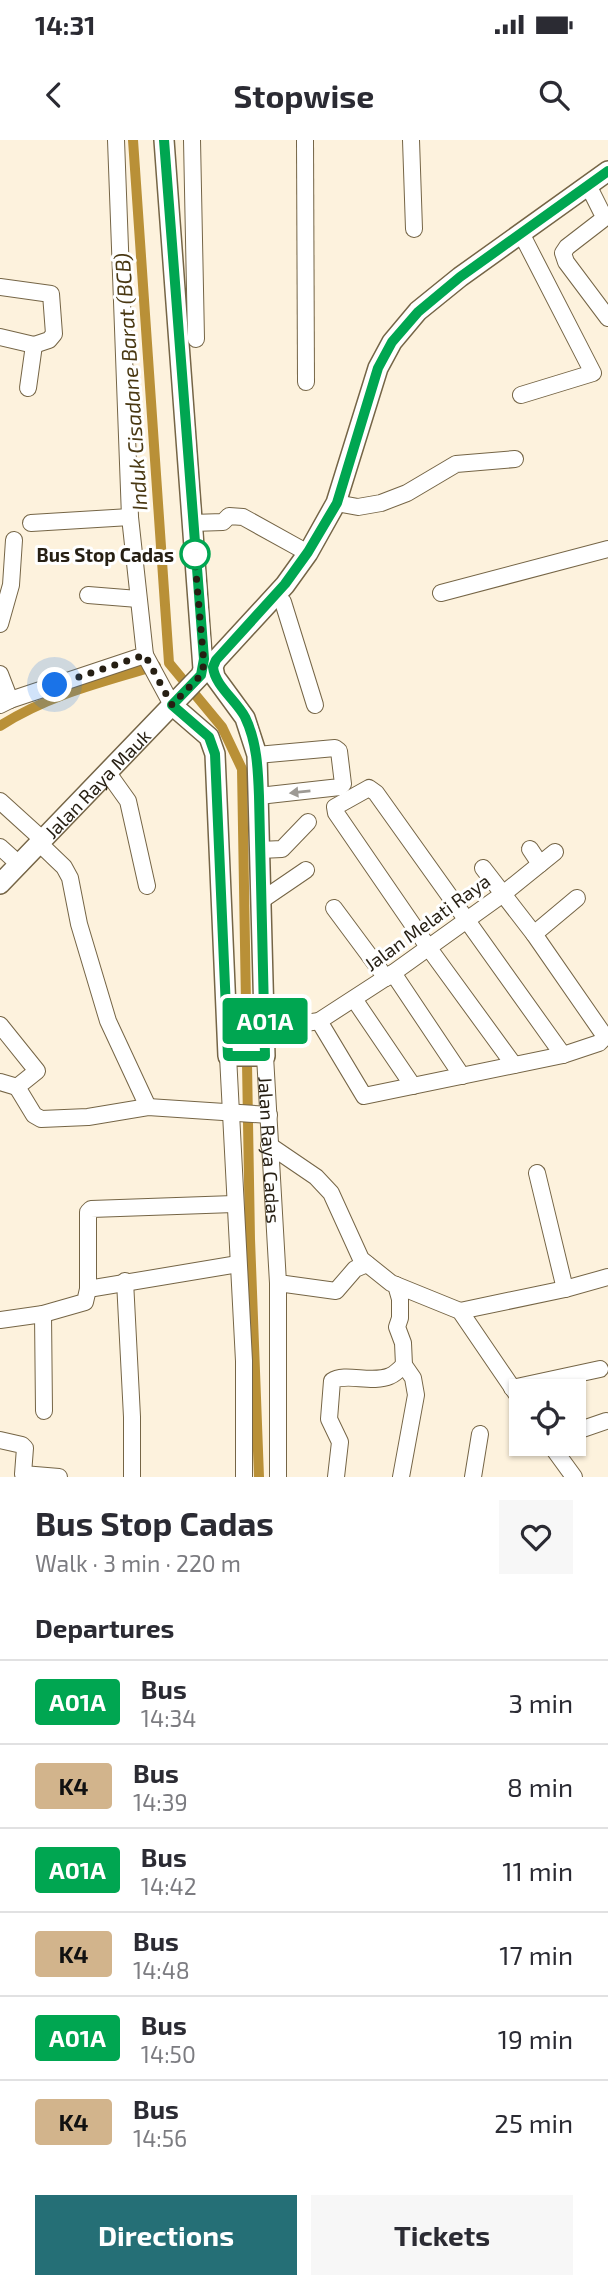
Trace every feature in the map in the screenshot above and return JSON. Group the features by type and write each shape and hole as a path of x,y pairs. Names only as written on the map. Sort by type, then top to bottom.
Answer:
{"main road":[{"path":"164,140 192,523 207,671"},
{"name":"Jalan Raya Mauk","path":"0,884 108,773 172,700 207,671 275,597 308,552 337,503 378,368 392,342 418,312 460,277 608,171"},
{"name":"Jalan Raya Cadas","path":"207,671 215,677 245,718 257,755 265,1029 261,1056"},
{"path":"172,700 209,737 215,754 231,1056 261,1056"}],"street":[{"path":"116,140 130,517 138,599 147,659 172,700"},
{"path":"192,140 196,339"},
{"path":"305,140 306,382"},
{"path":"411,140 414,229"},
{"path":"588,185 603,215 602,220 563,253 566,262 608,318"},
{"path":"521,233 600,369 591,375 521,395"},
{"path":"0,287 51,294 54,334 49,340 34,345 0,337"},
{"path":"28,388 34,345"},
{"path":"337,503 358,507 381,503 407,493 456,464 515,459"},
{"path":"192,523 223,522 229,516 243,517 308,552"},
{"path":"31,523 130,517"},
{"path":"0,624 11,585 14,540"},
{"path":"441,593 608,549"},
{"path":"88,596 138,599"},
{"path":"275,597 283,601 315,705"},
{"path":"0,674 5,703 147,659"},
{"path":"257,755 335,748 340,751 343,772 343,784 340,788 259,796"},
{"path":"108,773 128,801 147,886"},
{"path":"514,1065 363,855 335,807 369,788 376,793 563,1055"},
{"path":"0,801 64,867 70,878 79,924 108,1021 148,1107"},
{"path":"260,850 282,849 308,822"},
{"path":"0,847 20,865"},
{"path":"530,849 540,864"},
{"name":"Jalan Melati Raya","path":"319,1020 389,976 503,894 555,852"},
{"path":"265,1029 319,1020 362,1096 563,1055 599,1043 605,1037 534,934 483,868"},
{"path":"262,900 306,870"},
{"path":"534,934 578,898"},
{"path":"334,908 389,976 462,1076"},
{"path":"354,999 413,1086"},
{"path":"0,1025 37,1071 17,1087"},
{"path":"231,1056 234,1204 244,1361 244,1477"},
{"name":"Jalan Raya Cadas","path":"261,1056 262,1114 270,1145 278,1283 278,1477"},
{"path":"0,1082 17,1087 34,1115 41,1119 88,1117 148,1107 262,1114"},
{"path":"270,1145 316,1177 331,1194 361,1259 396,1286 460,1311 608,1277"},
{"path":"537,1173 565,1289"},
{"path":"0,1320 43,1314 83,1304 88,1289 88,1212 91,1209 234,1204"},
{"path":"88,1289 237,1264"},
{"path":"278,1283 336,1291 355,1269 367,1264"},
{"path":"125,1281 132,1417 132,1477"},
{"path":"396,1286 400,1299 397,1327 403,1343 404,1366 413,1378 415,1395 401,1477"},
{"path":"460,1311 509,1383"},
{"path":"43,1314 44,1411"},
{"path":"336,1477 340,1442 329,1419 332,1381 339,1377 369,1380 391,1376 404,1366"},
{"path":"568,1379 600,1369"},
{"path":"586,1428 606,1422"},
{"path":"472,1477 480,1434"},
{"path":"0,1440 25,1448 23,1474 59,1477"},
{"path":"559,1456 574,1477"}],"waterway":[{"name":"Induk Cisadane Barat (BCB)","path":"133,140 169,663"},
{"path":"169,663 222,727 242,769 250,1239 259,1477"},
{"path":"0,726 56,698 156,666"}],"bus line":[{"name":"A01A","path":"164,140 204,659 201,675 172,705 209,737 215,754 228,1056 265,1056 259,796 257,755 245,718 215,677 213,667 216,660 275,597 308,552 337,503 378,368 392,342 418,312 460,277 608,171"}],"place":[{"name":"Bus Stop Cadas","path":"195,554"}],"route":[{"path":"55,685 145,655 172,705 201,675 204,664 194,550 195,554"}]}
